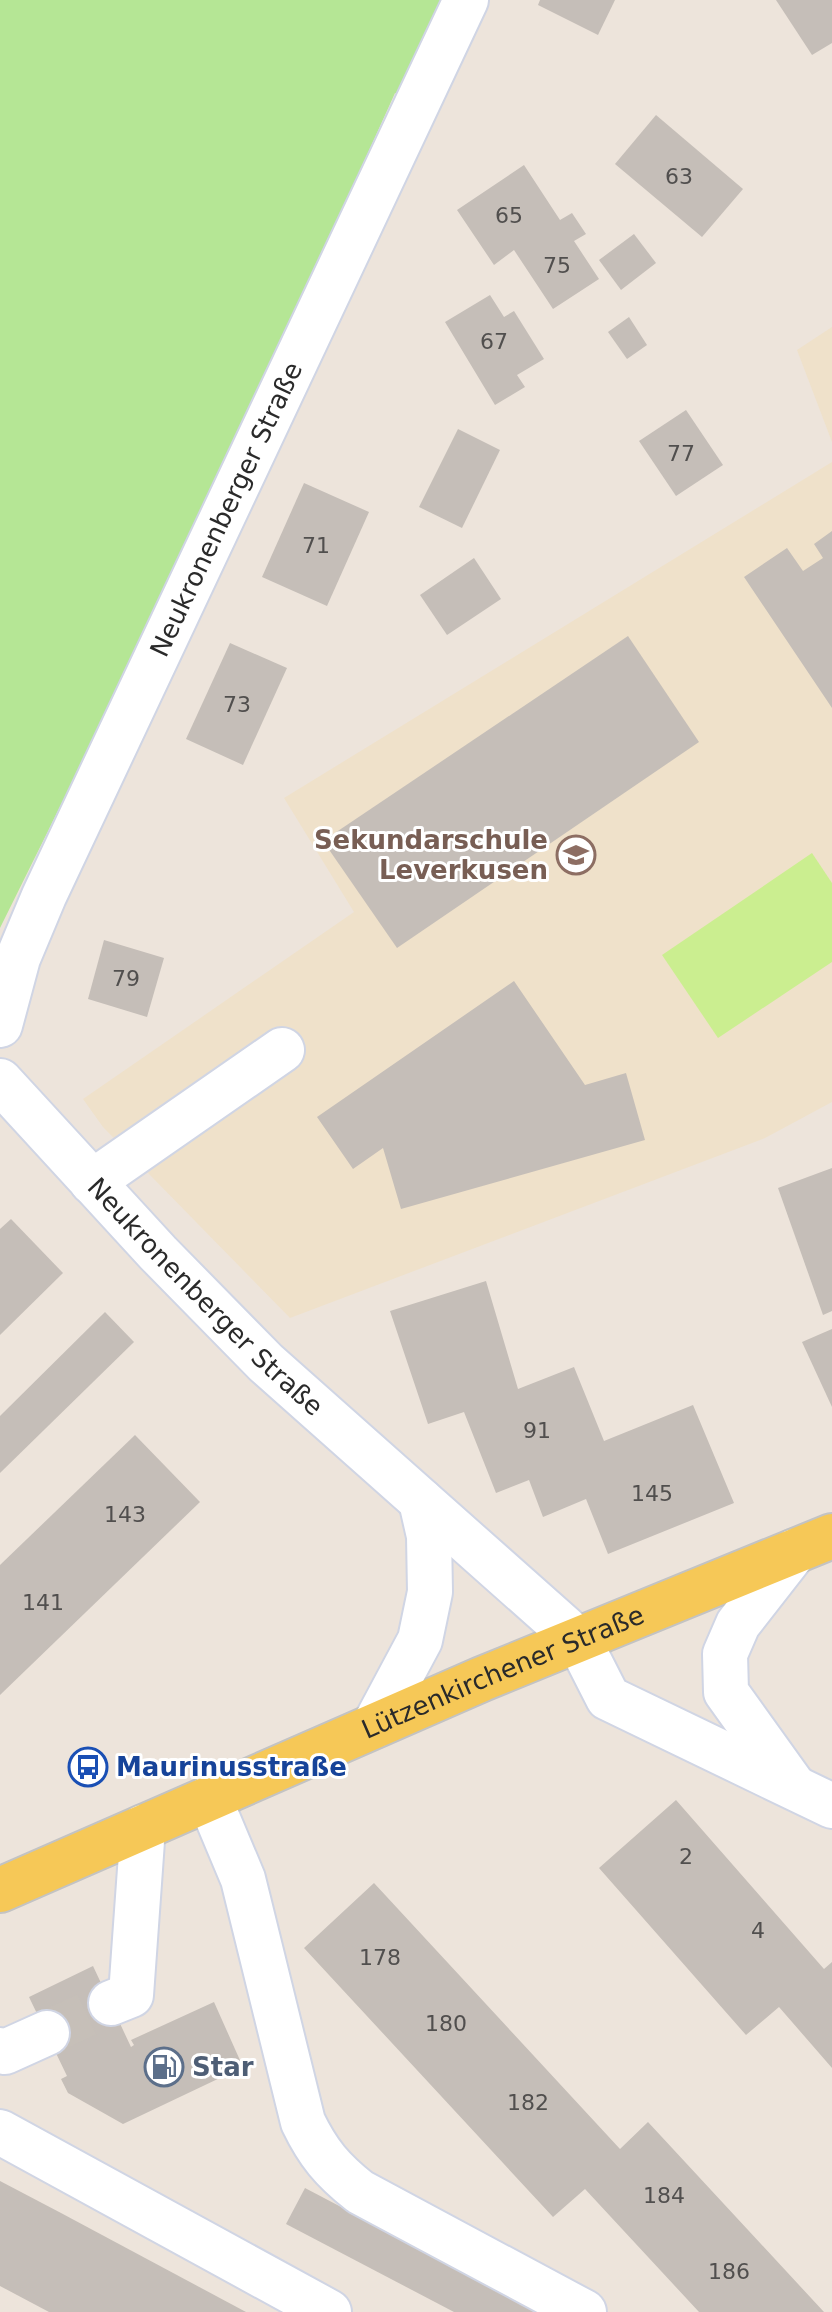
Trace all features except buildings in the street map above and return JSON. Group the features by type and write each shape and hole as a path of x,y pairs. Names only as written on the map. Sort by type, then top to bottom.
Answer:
{"main road":[{"name":"Lützenkirchener Straße","path":"0,1890 482,1679 814,1544"}],"street":[{"name":"Neukronenberger Straße","path":"0,1025 18,958 44,896 466,0"},
{"path":"92,1182 282,1050"},
{"name":"Neukronenberger Straße","path":"0,1081 266,1363 579,1641"},
{"path":"374,1726 420,1640 430,1592 429,1536 421,1501"},
{"path":"814,1544 738,1624 725,1654 726,1692 814,1798"},
{"path":"579,1641 608,1698 814,1798"},
{"path":"209,1798 243,1879 303,2122 315,2147 329,2166 360,2192 584,2312"},
{"path":"111,2003 131,1995 143,1827"},
{"path":"0,2050 5,2052 47,2033"},
{"path":"0,2132 329,2312"}],"shaded area":[{"path":"832,327 832,442 797,350"},
{"name":"Sekundarschule Leverkusen","path":"832,462 832,1102 765,1138 290,1318 103,1127 83,1099 354,912 284,798"}],"green space":[{"path":"0,0 461,0 413,100 395,93 209,506 0,928"},
{"path":"812,853 832,883 832,962 718,1038 662,955"}],"tunnel":[{"path":"47,2033 111,2003"}],"place":[{"name":"Sekundarschule Leverkusen","path":"576,855"},
{"name":"Maurinusstraße","path":"88,1767"},
{"name":"Star","path":"164,2067"}]}
